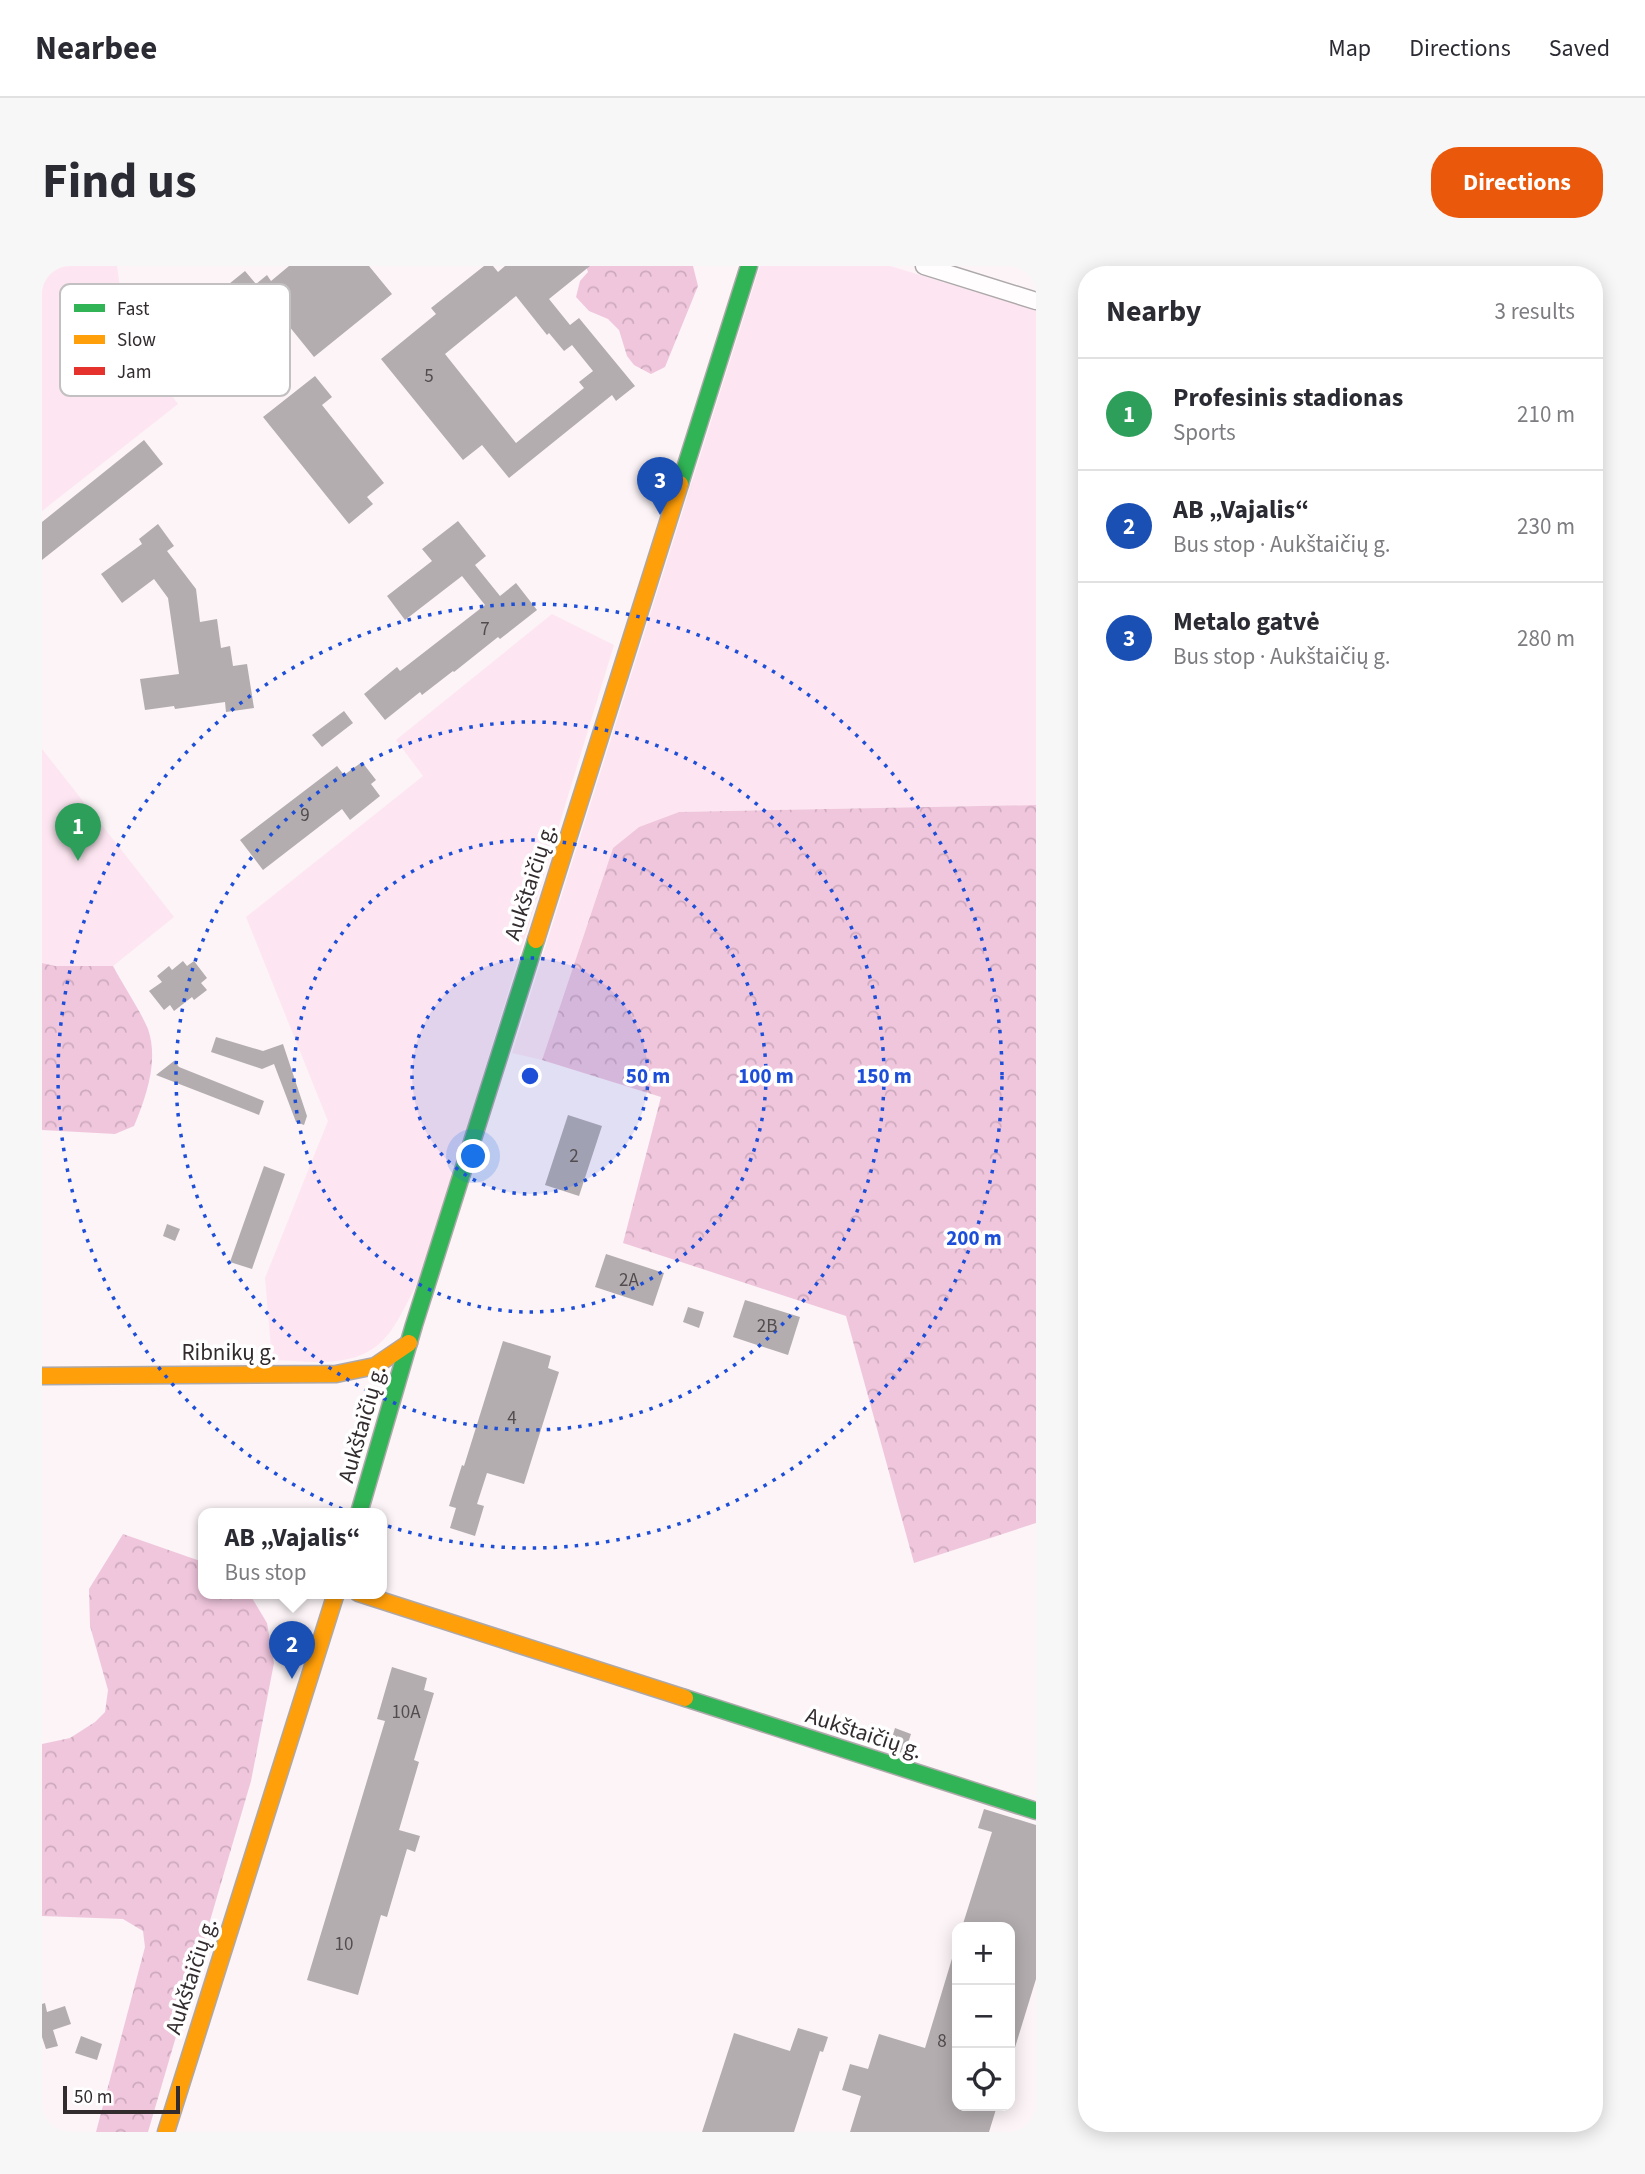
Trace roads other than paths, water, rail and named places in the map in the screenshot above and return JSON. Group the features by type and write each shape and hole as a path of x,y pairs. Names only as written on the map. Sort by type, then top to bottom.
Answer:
{"street":[{"name":"Aukštaičių g.","path":"360,1508 409,1343 749,266"},
{"path":"924,266 1036,301"},
{"name":"Ribnikų g.","path":"42,1376 336,1374 375,1366 409,1343"},
{"name":"Aukštaičių g.","path":"166,2132 334,1599"},
{"name":"Aukštaičių g.","path":"377,1599 1036,1811"}],"place":[{"name":"Metalo gatvė","path":"660,515"},
{"name":"Profesinis stadionas","path":"78,861"},
{"name":"AB „Vajalis“","path":"292,1679"}]}
